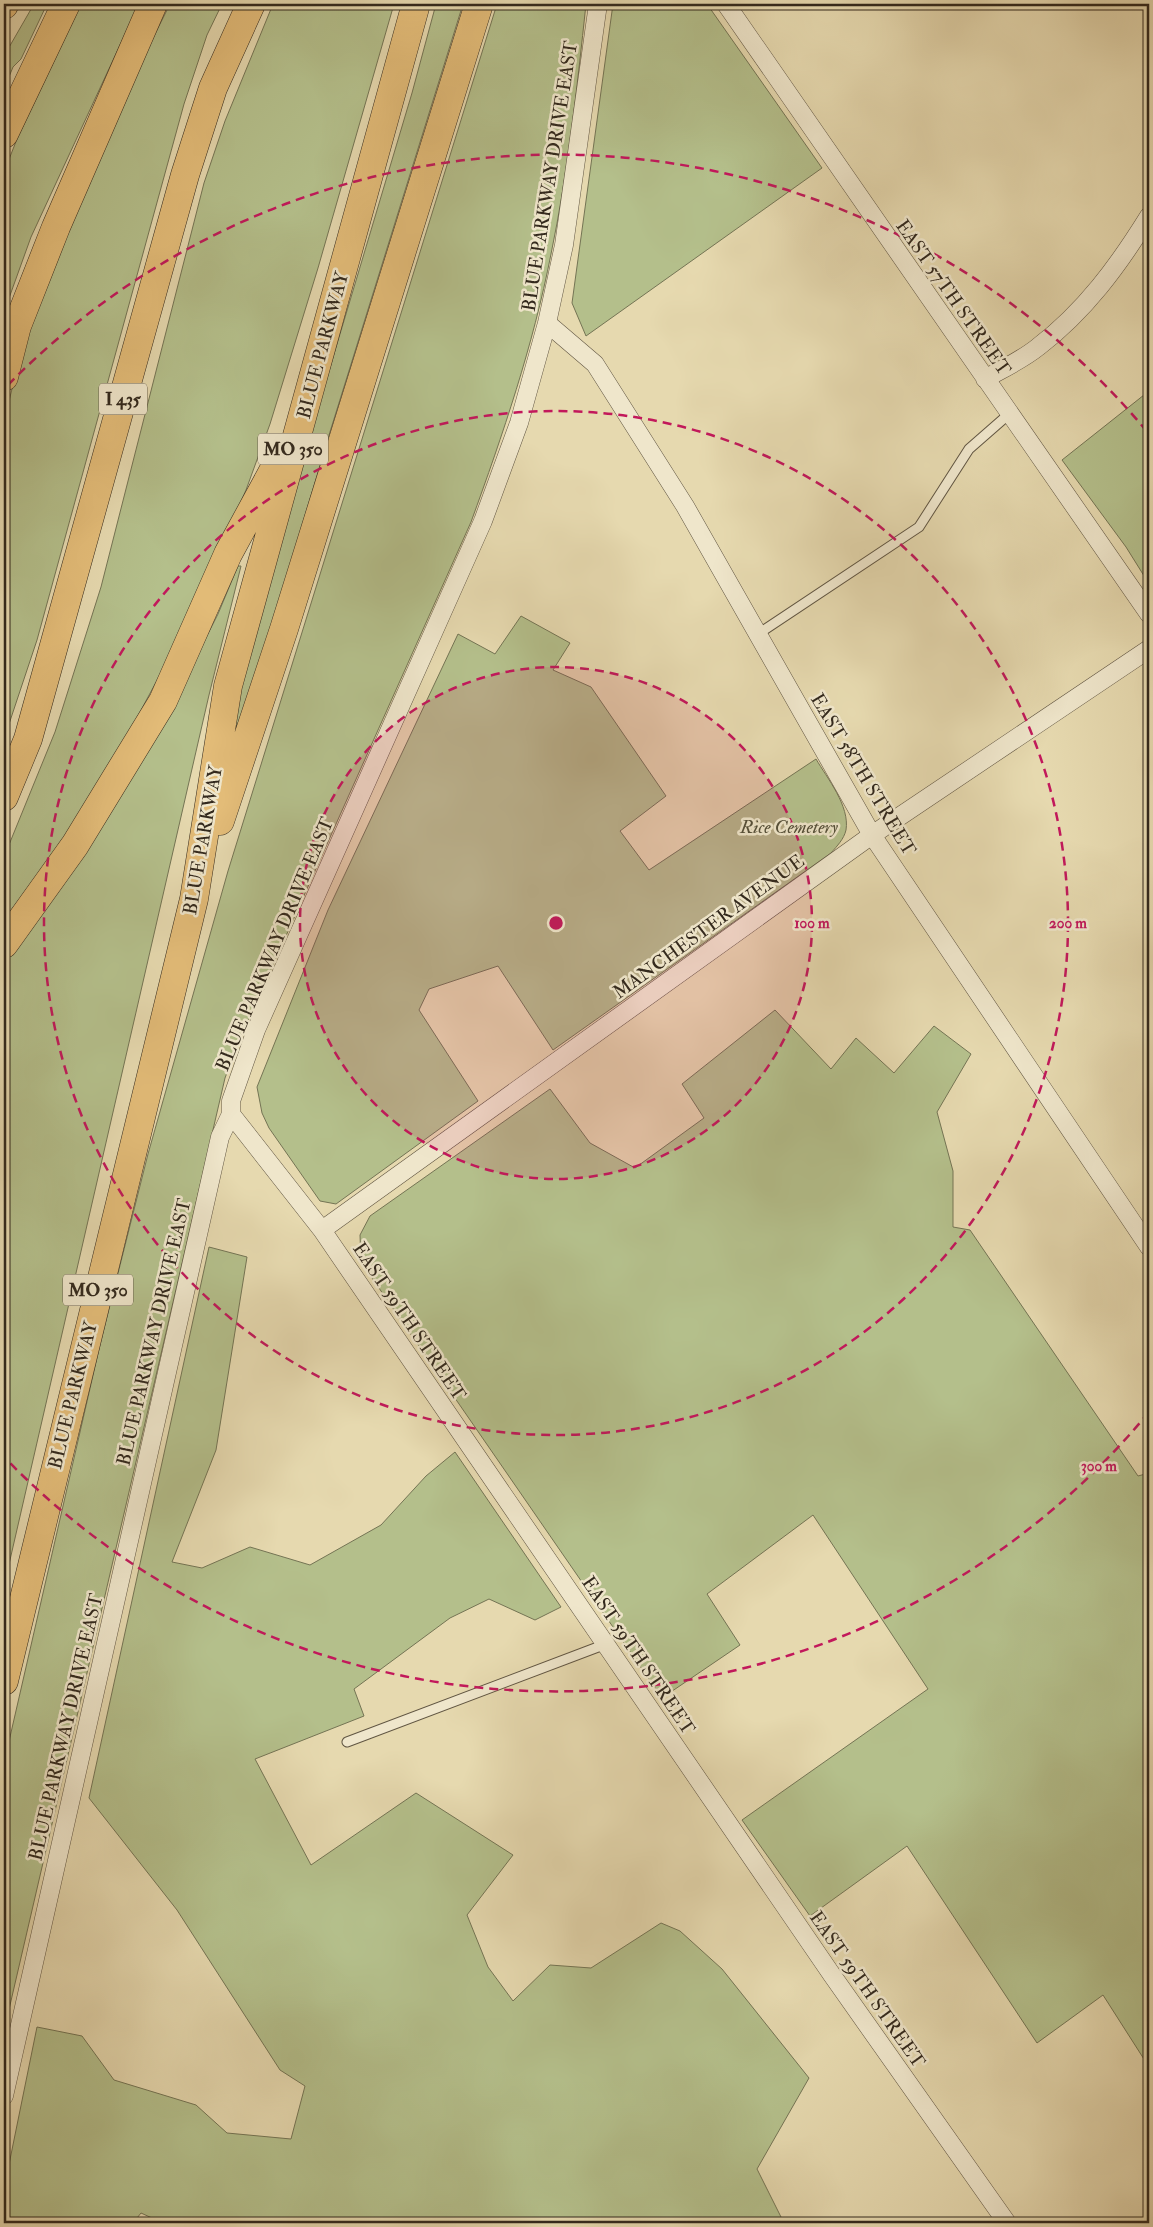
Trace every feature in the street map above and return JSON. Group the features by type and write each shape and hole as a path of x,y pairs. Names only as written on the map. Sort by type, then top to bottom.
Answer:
{"highway":[{"path":"4,134 66,4"},
{"path":"4,378 17,326 153,4"},
{"name":"I 435","path":"4,797 28,739 185,175 213,88 251,4"},
{"name":"BLUE PARKWAY","path":"4,1681 194,899 228,686 416,4"},
{"path":"194,899 284,629 480,4"},
{"path":"4,944 75,845 162,701 228,554 302,418"}],"street":[{"name":"BLUE PARKWAY DRIVE EAST","path":"4,2096 220,1137 231,1114 231,1101 256,1030 483,521 518,423 547,323 564,245 598,4"},
{"name":"EAST 57TH STREET","path":"726,4 1149,614"},
{"path":"985,379 1037,348 1083,309 1121,262 1149,216"},
{"name":"EAST 58TH STREET","path":"547,323 595,364 685,506 872,835 1149,1247"},
{"name":"MANCHESTER AVENUE","path":"322,1230 872,835 1149,648"},
{"name":"EAST 59TH STREET","path":"231,1114 322,1230 832,1975 1007,2223"}],"lane":[{"path":"758,634 919,527 969,449 1009,414"},
{"path":"347,1742 606,1644"}],"green space":[{"path":"34,4 47,4 21,59 13,67 4,89 4,56"},
{"path":"81,4 139,4 31,237 4,312 4,172 17,139"},
{"path":"170,4 222,4 207,35 184,104 37,640 4,739 4,421 21,353 49,273 137,70"},
{"path":"273,4 394,4 318,268 270,424 246,490 187,624 116,757 56,849 4,920 4,857 55,732 101,587 204,183 225,121"},
{"path":"436,4 463,4 329,435 221,799 241,689 283,525 412,93"},
{"path":"497,4 586,4 567,161 544,288 516,389 471,522 239,1041 225,1078 4,2031 4,1763 100,1345 148,1154 228,871"},
{"path":"613,4 707,4 822,168 586,336 572,303"},
{"path":"1149,391 1149,577 1146,579 1126,547 1062,460"},
{"path":"238,566 241,566 209,695 4,1586 4,963 35,921 171,707 218,614"},
{"name":"Rice Cemetery","path":"521,616 570,643 553,670 591,687 666,796 620,831 649,870 816,759 845,811 845,833 831,853 553,1050 498,966 429,989 419,1010 478,1101 336,1204 320,1201 269,1128 262,1113 257,1087 328,910 458,634 495,654"},
{"path":"775,1010 831,1069 856,1038 894,1073 934,1026 971,1054 937,1112 953,1171 953,1227 970,1230 1138,1476 1149,1473 1149,2067 1103,1995 1037,2043 907,1846 810,1916 742,1820 928,1689 813,1515 707,1594 740,1645 662,1698 361,1262 360,1235 370,1216 550,1089 590,1143 635,1168 704,1118 682,1084"},
{"path":"209,1247 247,1257 216,1450 172,1562 202,1568 250,1547 310,1565 381,1525 426,1476 455,1452 561,1607 535,1620 489,1599 450,1618 354,1689 364,1716 255,1759 311,1865 416,1793 513,1855 467,1915 488,1967 513,2001 550,1965 591,1968 661,1923 680,1931 722,1969 809,2078 757,2169 784,2223 163,2223 141,2213 133,2223 4,2223 4,2189 37,2027 82,2036 114,2080 196,2105 227,2133 291,2139 305,2086 280,2070 177,1910 89,1798"}]}
